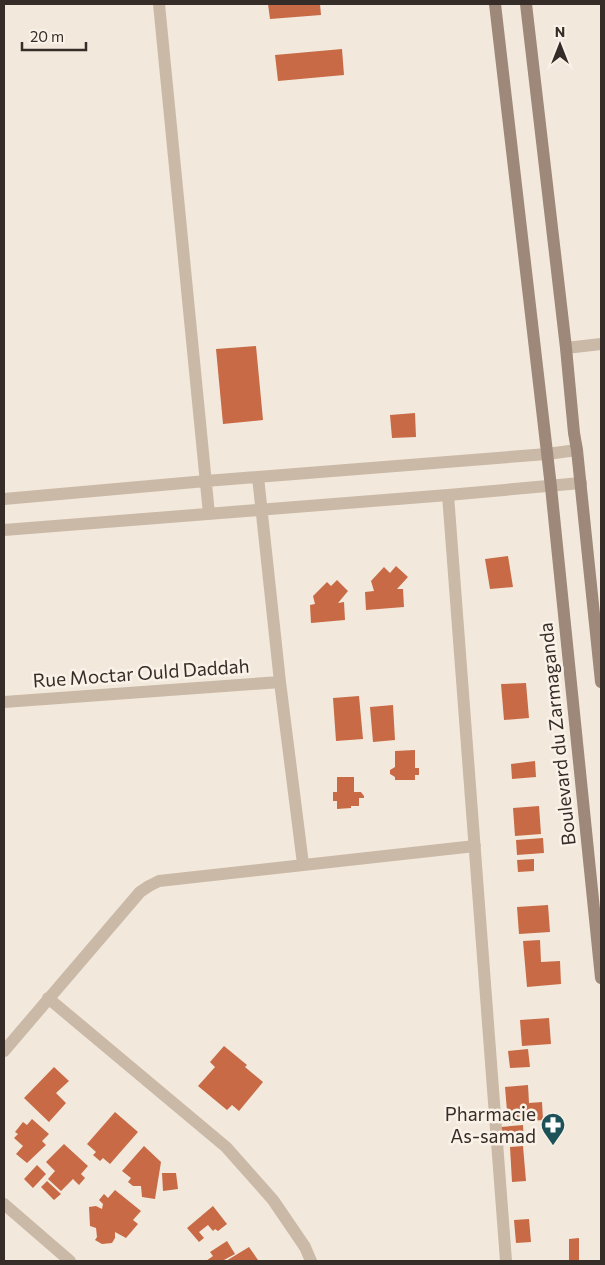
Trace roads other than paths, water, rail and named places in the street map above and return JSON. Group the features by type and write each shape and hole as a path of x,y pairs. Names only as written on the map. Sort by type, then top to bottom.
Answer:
{"main road":[{"name":"Boulevard du Zarmaganda","path":"495,4 551,486 601,978"},
{"path":"526,4 581,483 601,682"}],"street":[{"path":"159,4 209,514"},
{"path":"566,348 601,344"},
{"path":"4,499 577,450"},
{"path":"258,477 280,682 303,864"},
{"path":"4,530 581,483"},
{"path":"448,495 506,1261"},
{"name":"Rue Moctar Ould Daddah","path":"4,702 280,682"},
{"path":"4,1051 140,892 159,881 475,846"},
{"path":"48,998 226,1147 273,1200 305,1246 311,1261"},
{"path":"4,1204 70,1261"}],"place":[{"name":"Pharmacie As-samad","path":"553,1146"}]}
